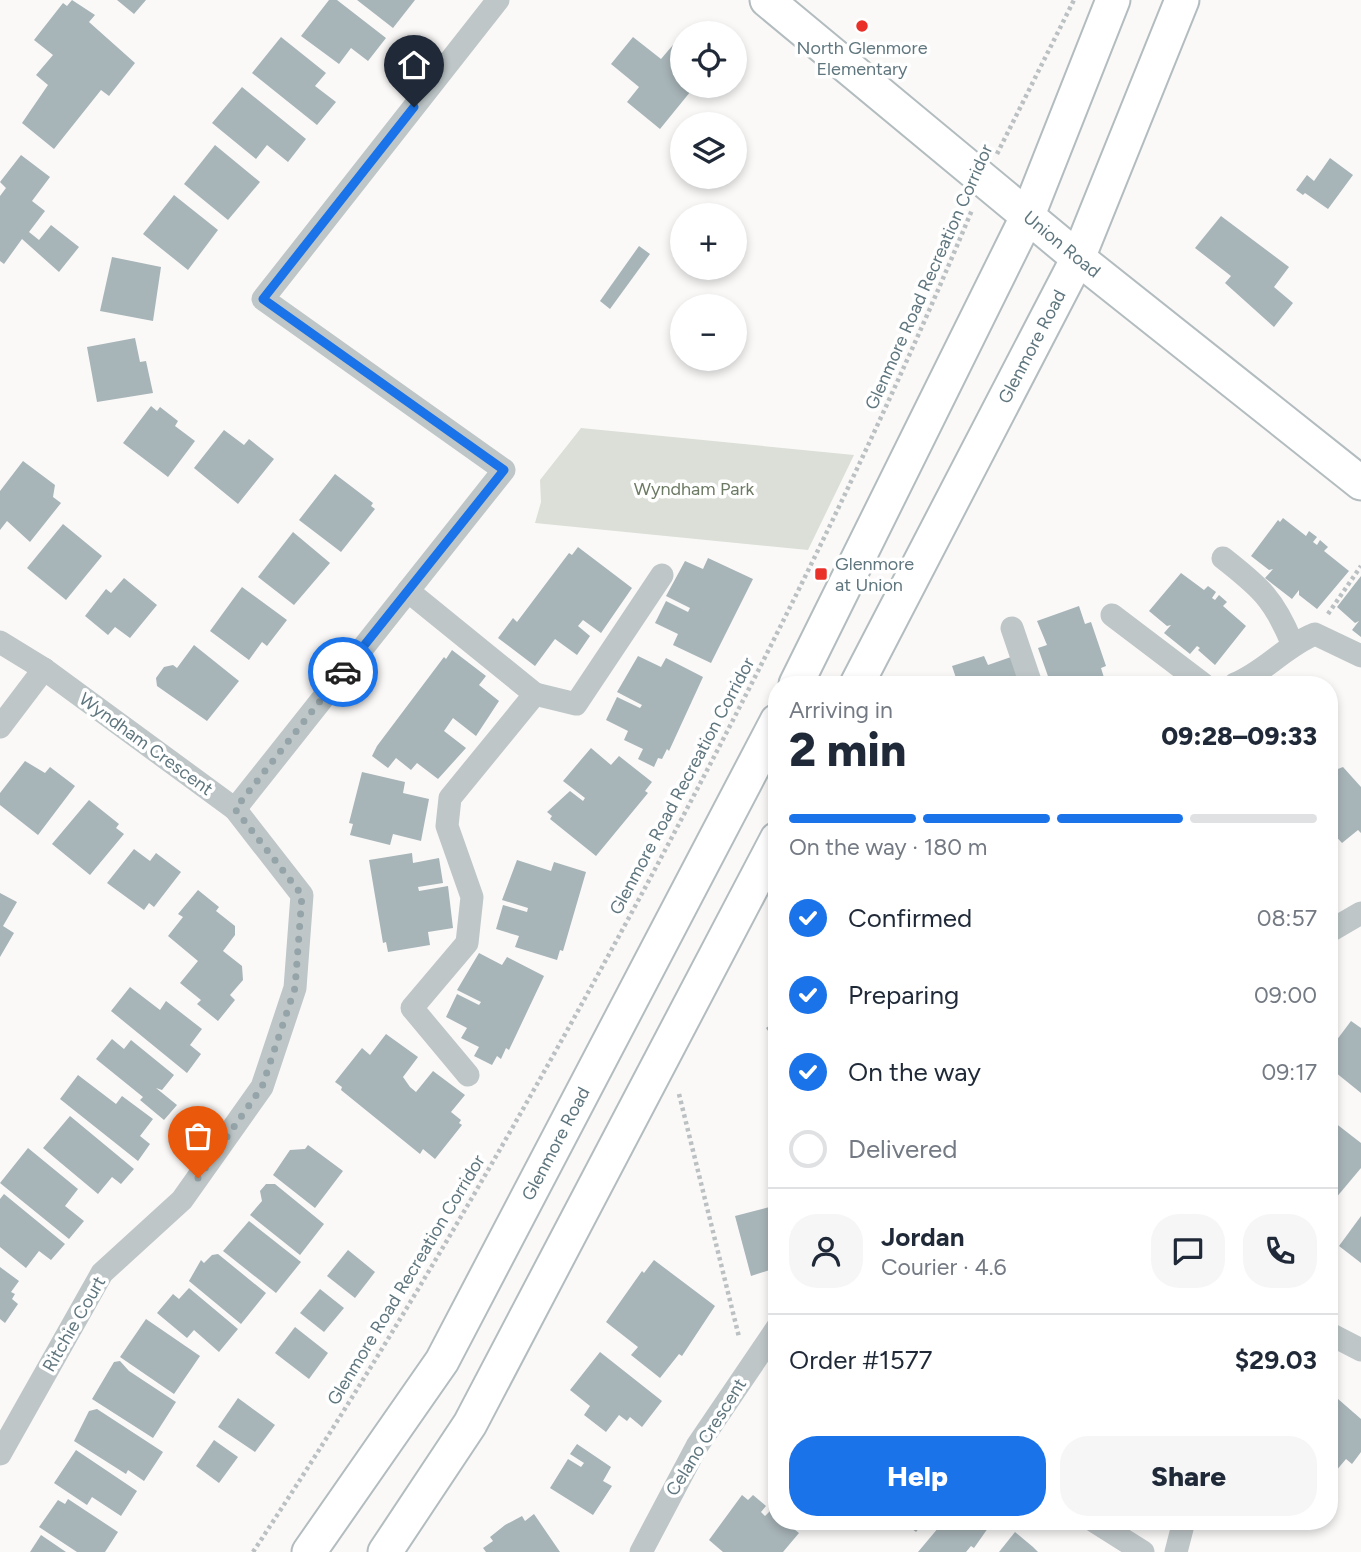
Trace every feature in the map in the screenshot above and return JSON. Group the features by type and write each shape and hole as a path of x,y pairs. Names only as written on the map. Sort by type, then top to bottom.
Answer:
{"main road":[{"name":"Union Road","path":"767,0 1079,258 1361,483"},
{"path":"800,676 1028,215 1113,0"},
{"name":"Glenmore Road","path":"862,676 1079,258 1182,0"},
{"name":"Glenmore Road","path":"309,1552 442,1361 768,737"},
{"path":"386,1552 470,1424 768,856"}],"street":[{"path":"235,809 504,470 263,299 498,0"},
{"path":"1223,558 1255,583 1278,609 1292,643"},
{"path":"408,591 535,694 576,704 662,575"},
{"path":"1112,615 1192,676"},
{"path":"1012,628 1028,676"},
{"path":"1254,676 1292,643 1315,634 1361,656"},
{"name":"Wyndham Crescent","path":"0,642 44,669 235,809"},
{"path":"0,727 44,669"},
{"path":"468,1075 412,1008 467,943 472,897 447,826 450,798 535,694"},
{"name":"Ritchie Court","path":"0,1454 102,1273 182,1200 262,1087 295,988 302,895 235,809"},
{"path":"1338,927 1361,913"},
{"path":"1338,1338 1361,1350"},
{"name":"Celano Crescent","path":"640,1551 696,1446 768,1341"},
{"path":"1108,1530 1143,1552"},
{"path":"1176,1552 1182,1530"}],"path":[{"name":"Glenmore Road Recreation Corridor","path":"253,1552 332,1432 464,1212 591,989 712,763 827,534 907,365 985,178 1074,0"},
{"path":"1315,634 1361,566"},
{"path":"678,1093 747,1370"}],"green space":[{"name":"Wyndham Park","path":"581,428 854,455 808,550 535,523 541,502 540,480"}],"building":[{"path":"72,0 95,15 89,22 135,63 109,96 101,90 54,149 22,123 48,85 36,75 53,55 34,40 63,3 67,6"},
{"path":"117,0 146,0 134,14"},
{"path":"329,0 337,0 386,38 368,61 351,48 339,64 301,36"},
{"path":"357,0 415,0 393,28"},
{"path":"281,37 326,73 315,86 336,102 317,125 252,73"},
{"path":"633,37 661,59 670,48 670,98 685,98 674,112 670,112 670,117 660,129 627,102 639,87 611,64"},
{"path":"242,87 306,139 288,162 267,145 256,159 212,123"},
{"path":"215,145 260,182 228,220 184,184"},
{"path":"21,155 50,177 32,201 45,211 29,232 39,240 51,225 79,247 59,272 22,239 4,264 0,261 0,196 6,188 0,182"},
{"path":"1330,158 1353,175 1328,209 1296,190 1307,175 1314,181"},
{"path":"174,195 218,230 188,270 143,234"},
{"path":"1221,216 1289,267 1274,287 1293,303 1274,327 1225,283 1231,276 1195,248"},
{"path":"639,246 650,254 610,309 600,301"},
{"path":"112,257 161,267 153,321 100,311"},
{"path":"135,338 140,362 146,361 153,393 97,402 87,347"},
{"path":"151,406 157,411 160,407 178,421 175,426 195,441 168,477 123,443"},
{"path":"224,430 244,445 249,439 274,459 238,504 194,468"},
{"path":"23,461 55,485 53,497 61,503 30,542 7,521 0,530 0,491"},
{"path":"335,474 373,503 371,506 375,509 341,552 299,520"},
{"path":"1283,518 1306,536 1309,531 1317,537 1313,542 1317,545 1320,540 1328,547 1324,551 1349,571 1317,609 1299,595 1299,590 1292,599 1265,578 1273,569 1269,570 1251,556 1278,520 1280,522"},
{"path":"63,524 102,556 66,600 27,568"},
{"path":"293,532 330,563 294,605 258,577"},
{"path":"578,547 632,588 601,633 583,620 578,626 590,636 577,655 555,639 535,666 498,638 513,618 517,622 569,553 572,555"},
{"path":"708,558 753,579 711,663 673,645 678,634 655,623 666,601 688,612 690,608 666,596 685,561 703,569"},
{"path":"1181,573 1204,590 1208,586 1216,592 1212,598 1215,600 1219,595 1227,602 1223,606 1246,626 1215,665 1197,646 1190,654 1164,633 1171,625 1167,626 1149,611"},
{"path":"1361,576 1361,637 1352,630 1359,621 1355,623 1337,607"},
{"path":"124,578 157,605 130,638 115,627 108,635 85,616 106,589 111,593"},
{"path":"242,587 287,620 267,646 262,642 249,660 210,631"},
{"path":"1079,606 1085,624 1091,622 1106,666 1101,668 1104,676 1048,676 1038,648 1047,645 1037,621"},
{"path":"194,645 239,681 207,721 157,686 156,678 164,667 173,665 177,668"},
{"path":"452,650 486,676 479,685 499,701 476,736 453,718 444,731 466,748 438,779 417,763 411,770 396,758 388,768 372,756 377,746"},
{"path":"638,656 661,667 666,658 703,677 669,751 667,749 662,759 658,758 654,767 638,759 643,749 624,740 628,731 606,720 617,697 640,708 642,705 617,692"},
{"path":"984,656 988,665 1011,657 1018,676 955,676 952,666"},
{"path":"591,748 611,765 619,756 652,782 645,791 648,793 596,856 550,819 552,816 547,812 570,791 583,801 585,798 563,781"},
{"path":"25,761 45,773 50,767 75,786 38,835 0,805 0,793"},
{"path":"1343,767 1361,787 1361,833 1358,830 1342,843 1338,839 1338,769"},
{"path":"362,772 405,782 403,793 429,799 421,841 393,834 390,845 350,835 353,824 349,823"},
{"path":"89,800 119,824 116,828 124,834 90,875 52,844"},
{"path":"134,849 150,861 156,853 181,872 154,907 149,903 144,910 107,883"},
{"path":"412,853 413,863 439,858 443,883 418,887 419,891 448,886 453,928 428,932 430,945 388,952 386,942 383,943 369,860"},
{"path":"517,860 551,871 554,862 586,872 563,951 560,950 557,960 515,947 519,936 496,929 503,905 527,912 528,908 502,900"},
{"path":"198,890 219,907 216,911 235,926 235,935 223,951 242,966 243,980 230,995 235,1000 218,1021 197,1004 201,1000 180,983 198,961 168,936 183,917 178,914"},
{"path":"0,893 17,902 3,926 14,933 0,957"},
{"path":"479,953 502,965 507,957 544,976 509,1050 506,1048 501,1059 497,1056 492,1065 474,1056 479,1047 461,1038 467,1028 446,1017 457,994 479,1005 481,1002 457,990"},
{"path":"130,987 160,1010 166,1001 202,1029 190,1045 201,1054 187,1073 111,1011"},
{"path":"1351,1021 1361,1028 1361,1093 1338,1074 1338,1038"},
{"path":"386,1034 418,1057 403,1077 416,1092 433,1071 465,1095 451,1112 461,1120 459,1123 462,1125 435,1159 423,1149 420,1154 341,1090 342,1087 335,1082 362,1048 370,1055"},
{"path":"112,1039 124,1049 131,1040 174,1075 162,1090 156,1088 177,1105 164,1120 140,1100 143,1097 96,1059"},
{"path":"78,1075 116,1104 122,1096 153,1119 140,1136 150,1144 138,1161 60,1099"},
{"path":"70,1116 134,1169 121,1184 112,1177 98,1194 43,1148"},
{"path":"1338,1125 1361,1143 1361,1168 1338,1195"},
{"path":"308,1145 343,1171 315,1208 273,1175 290,1150 305,1149"},
{"path":"28,1148 78,1189 65,1206 84,1221 69,1239 0,1183"},
{"path":"266,1184 275,1184 324,1224 300,1255 250,1215 262,1201 260,1191"},
{"path":"4,1194 65,1244 51,1260 39,1251 26,1268 0,1247 0,1199"},
{"path":"768,1207 768,1271 751,1276 735,1216"},
{"path":"1361,1216 1361,1263 1339,1246"},
{"path":"249,1221 301,1262 276,1293 223,1251"},
{"path":"348,1250 375,1272 355,1298 327,1276"},
{"path":"218,1254 266,1293 241,1324 189,1281 201,1260 204,1263 212,1255"},
{"path":"654,1260 715,1306 682,1356 679,1354 660,1378 631,1355 638,1347 606,1322 642,1271 644,1273"},
{"path":"0,1267 19,1281 11,1292 15,1294 12,1299 18,1304 5,1323 0,1319"},
{"path":"189,1288 238,1329 219,1352 194,1330 187,1338 157,1313 173,1294 179,1299"},
{"path":"320,1289 344,1308 324,1332 300,1313"},
{"path":"146,1319 200,1356 174,1394 120,1357"},
{"path":"295,1327 328,1353 309,1379 275,1353"},
{"path":"600,1352 662,1401 642,1427 630,1417 627,1421 619,1415 606,1432 584,1415 590,1406 570,1390"},
{"path":"120,1361 129,1371 176,1402 153,1438 92,1399 114,1362"},
{"path":"238,1398 275,1425 255,1452 218,1427"},
{"path":"1338,1399 1361,1419 1361,1452 1352,1464 1346,1459 1338,1468"},
{"path":"97,1409 163,1452 144,1481 128,1470 126,1474 74,1441 89,1411"},
{"path":"214,1440 238,1457 219,1483 196,1466"},
{"path":"577,1444 611,1467 603,1481 612,1486 593,1515 550,1488 568,1459 581,1467 584,1463 570,1454"},
{"path":"76,1450 137,1491 121,1516 92,1497 87,1505 54,1483"},
{"path":"742,1495 748,1500 753,1495 766,1506 761,1512 765,1516 768,1513 768,1530 795,1530 799,1533 783,1552 723,1552 709,1540"},
{"path":"68,1499 118,1532 105,1552 77,1552 39,1527 58,1500 65,1504"},
{"path":"534,1514 560,1552 486,1552 483,1548 493,1541 490,1537 505,1525 522,1516 525,1521"},
{"path":"936,1530 987,1530 974,1548 971,1546 966,1552 918,1552"},
{"path":"1015,1532 1033,1547 1038,1552 999,1552"},
{"path":"41,1535 66,1552 30,1552"}],"way so far":[{"path":"198,1178 262,1087 295,988 302,895 235,809 343,672"}],"place":[{"name":"North Glenmore Elementary","path":"862,26"},
{"name":"Glenmore at Union","path":"821,574"}],"route":[{"path":"343,672 504,470 263,299 414,107"}]}
